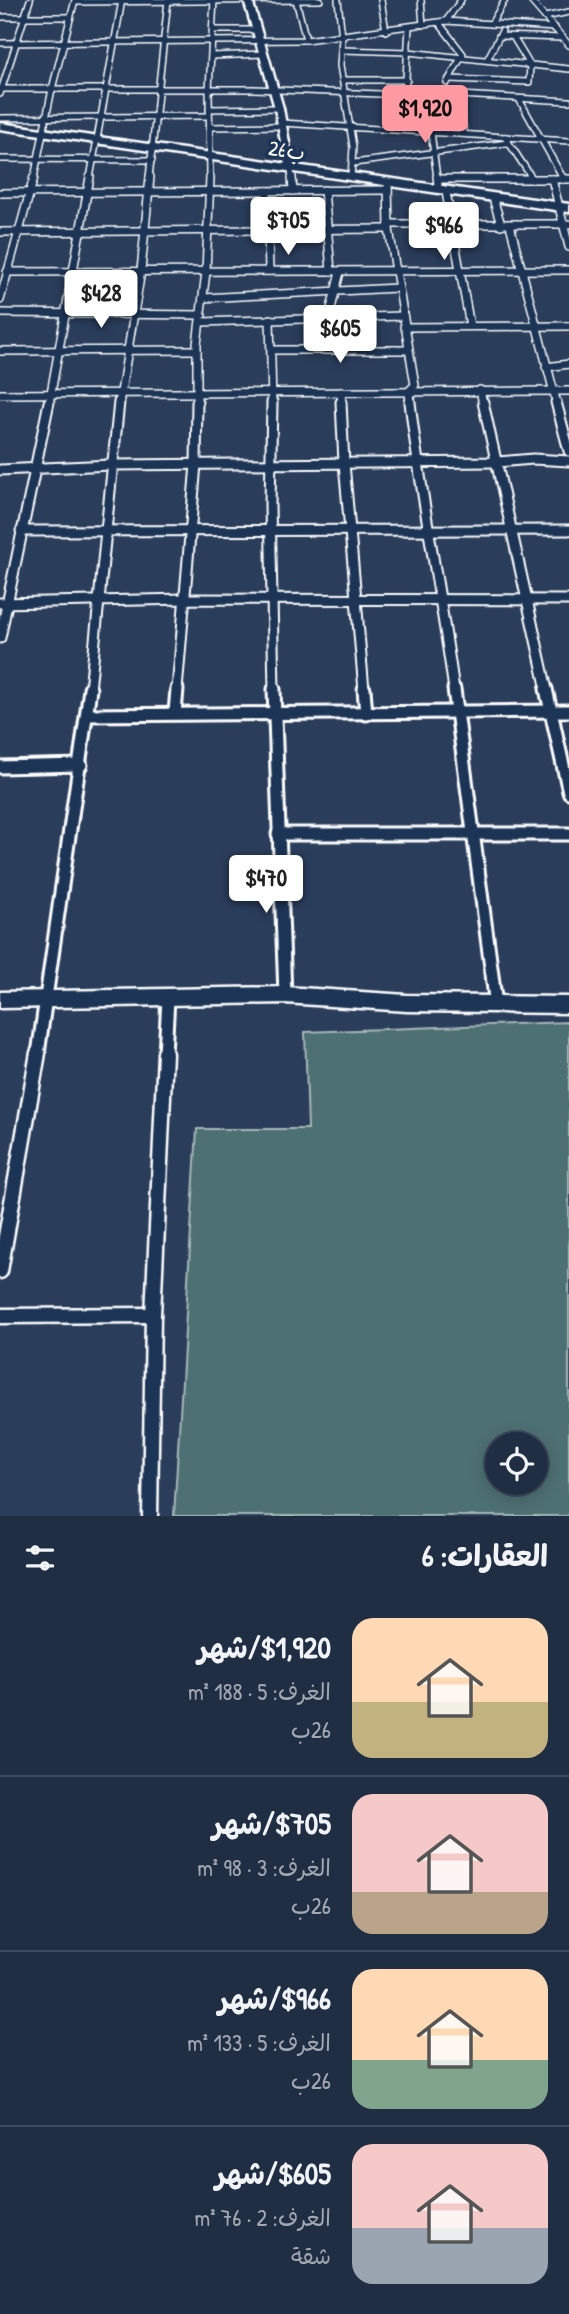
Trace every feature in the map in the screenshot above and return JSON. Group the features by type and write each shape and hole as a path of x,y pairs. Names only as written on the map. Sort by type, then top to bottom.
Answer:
{"highway":[{"name":"26ب","path":"0,126 97,141 152,154 211,158 351,178 388,187 441,187 497,199 564,207"}],"street":[{"path":"30,0 1,91 274,90 440,94 569,101"},
{"path":"296,0 306,40"},
{"path":"0,300 39,159 52,89 75,1 320,0"},
{"path":"338,0 342,37 339,62 343,93 353,127 354,163 351,178"},
{"path":"381,0 386,31"},
{"path":"421,0 424,25"},
{"path":"443,22 461,0"},
{"path":"491,23 505,0"},
{"path":"530,0 567,41"},
{"path":"0,638 4,603 51,394 122,1"},
{"path":"0,1271 48,998 88,715 111,464 126,350 141,271 168,1"},
{"path":"175,713 196,464 197,350 206,272 210,192 209,89 214,1"},
{"path":"249,1 258,41 279,108 293,191"},
{"path":"545,17 569,12"},
{"path":"560,14 569,19"},
{"path":"0,18 70,18"},
{"path":"440,94 463,58 461,50 443,22"},
{"path":"0,43 306,40 443,22 555,29"},
{"path":"487,60 505,25"},
{"path":"408,130 405,93 409,27"},
{"path":"213,30 255,30"},
{"path":"499,36 567,41"},
{"path":"449,79 529,82 530,65 513,37"},
{"path":"342,50 408,52 569,69"},
{"path":"211,56 263,54"},
{"path":"342,80 407,80"},
{"path":"458,96 464,134"},
{"path":"519,99 540,139 566,179"},
{"path":"0,118 156,117 279,108"},
{"path":"210,127 353,127 464,134 506,140 532,179"},
{"path":"431,132 470,326"},
{"path":"354,163 506,140 569,141"},
{"path":"0,159 94,159 152,154"},
{"path":"441,187 497,179 566,179"},
{"path":"497,179 501,225"},
{"path":"552,179 564,207 569,247"},
{"path":"0,193 293,191 388,187 389,227 397,288 415,385 409,391"},
{"path":"324,190 326,229 336,272 329,317"},
{"path":"267,191 270,271"},
{"path":"0,232 565,224"},
{"path":"510,225 569,451"},
{"path":"7,272 569,270"},
{"path":"203,298 397,288"},
{"path":"0,313 201,318 402,316"},
{"path":"270,318 274,392 270,464 274,711 285,995"},
{"path":"404,327 569,326"},
{"path":"0,351 197,350"},
{"path":"272,350 407,350"},
{"path":"546,367 569,364"},
{"path":"480,390 569,792"},
{"path":"409,391 417,463 442,602 496,1005"},
{"path":"0,394 569,391"},
{"path":"341,392 349,530 366,714"},
{"path":"0,470 111,464 417,463 533,459 569,461"},
{"path":"21,531 569,530"},
{"path":"4,603 186,599 357,602 569,600"},
{"path":"88,715 274,711 366,714 569,711"},
{"path":"0,767 81,765"},
{"path":"278,834 569,834"},
{"path":"0,1000 285,995 496,1005 569,1005"},
{"path":"150,1516 153,1315 168,998"},
{"path":"0,1316 153,1315"}],"green space":[{"path":"569,1022 569,1516 174,1516 197,1129 308,1129 305,1032"}]}
